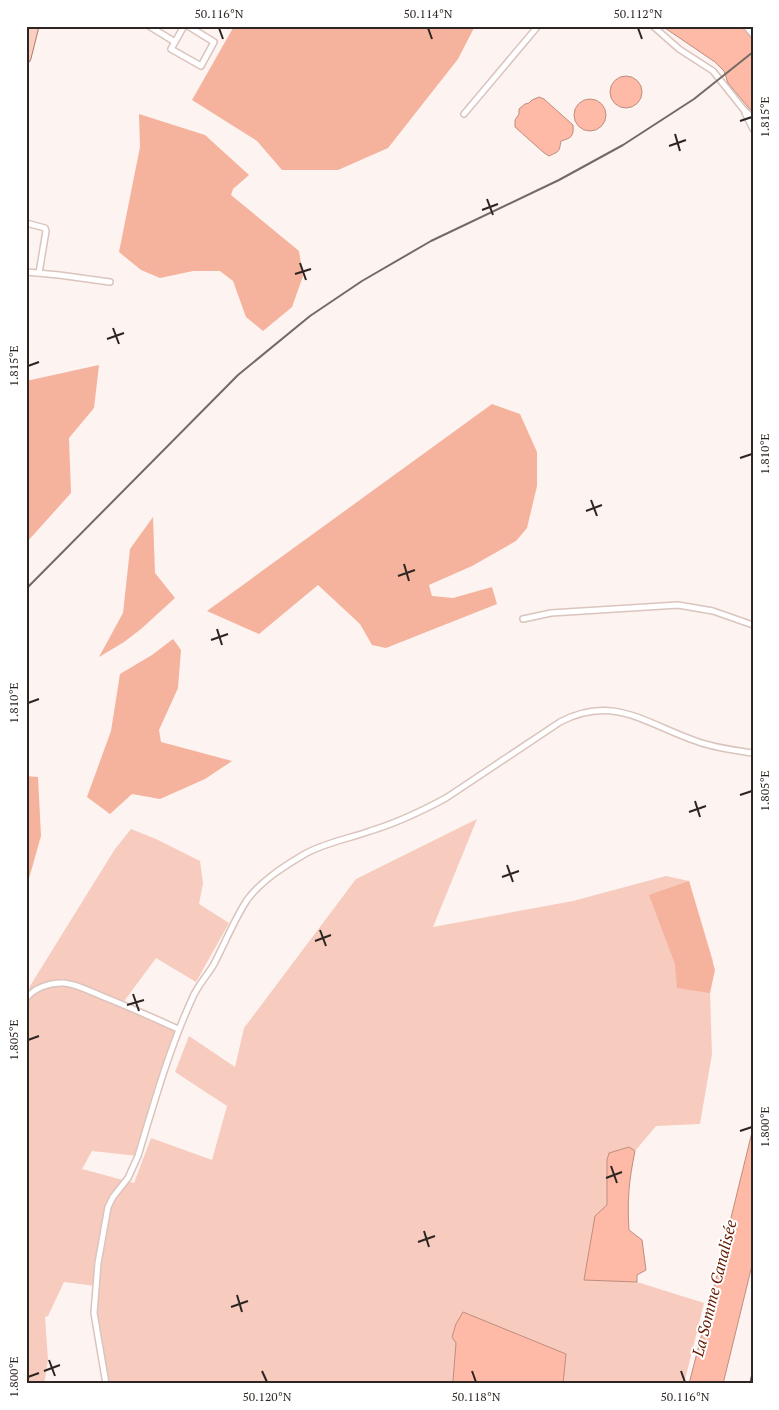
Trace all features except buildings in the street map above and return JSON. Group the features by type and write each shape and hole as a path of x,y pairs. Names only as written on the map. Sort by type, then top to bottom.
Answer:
{"main road":[{"path":"26,58 34,26"}],"street":[{"path":"149,26 175,42"},
{"path":"186,26 214,42 201,66 171,49 175,42 186,26"},
{"path":"464,114 538,26"},
{"path":"654,26 679,49 713,71 744,110 753,118"},
{"path":"746,26 753,34"},
{"path":"744,110 753,129"},
{"path":"26,223 42,226 46,231 39,273"},
{"path":"26,272 110,282"},
{"path":"523,619 551,613 678,605 713,611 753,625"},
{"path":"106,1384 94,1313 94,1302 100,1243 110,1202 128,1178 138,1156 178,1029 192,998 212,967 248,899 268,879 312,850 371,831 412,815 446,798 569,717 580,713 605,710 623,712 672,733 699,742 753,753"},
{"path":"26,999 29,994 45,986 54,983 65,983 84,989 178,1029"}],"shaded area":[{"path":"231,26 475,26 458,59 388,148 338,170 282,170 257,141 192,100 233,28"},
{"path":"139,114 205,135 249,175 233,189 231,195 299,251 303,276 292,307 263,331 246,317 233,281 220,271 193,271 160,278 141,270 119,252 140,147"},
{"path":"99,365 94,408 69,438 71,493 26,543 26,381"},
{"path":"492,404 520,414 537,452 537,486 527,528 516,541 472,566 429,585 432,596 453,598 492,587 497,604 386,648 372,645 360,624 318,585 259,634 207,611"},
{"path":"153,517 155,573 175,598 141,629 99,657 123,613 130,549"},
{"path":"173,639 181,650 178,688 159,730 161,742 232,761 205,779 160,799 132,794 110,814 87,797 111,731 120,674 152,655"},
{"path":"26,776 38,777 41,836 26,889"},
{"path":"477,819 433,927 573,901 666,876 689,881 713,961 710,993 712,1054 700,1124 656,1126 635,1151 629,1182 627,1207 629,1230 642,1240 646,1270 637,1275 637,1282 704,1303 684,1384 106,1384 96,1325 96,1286 64,1282 48,1316 45,1317 48,1360 44,1384 26,1384 26,999 30,986 115,849 131,829 200,861 203,883 199,904 229,923 196,982 156,958 122,1004 178,1029 138,1156 92,1151 82,1169 134,1183 151,1138 212,1160 227,1106 175,1072 189,1036 235,1067 244,1028 356,879"},
{"path":"689,881 715,970 710,993 677,988 675,964 649,895"}],"water":[{"path":"662,26 741,26 753,40 753,113 728,83 724,71 715,62"},
{"path":"626,76 632,77 637,81 641,86 641,98 637,103 632,107 626,108 620,107 615,103 611,98 610,92 611,86 615,81 620,77"},
{"path":"539,97 544,99 573,125 571,136 561,141 558,151 549,156 515,127 515,120 519,114 519,109"},
{"path":"590,99 596,100 601,104 605,109 605,121 601,126 596,130 590,131 584,130 579,126 575,121 574,115 575,109 579,104 584,100"},
{"name":"La Somme Canalisée","path":"753,1128 753,1261 723,1384 689,1384 717,1275"},
{"path":"629,1147 635,1151 629,1190 629,1230 642,1240 646,1270 637,1275 637,1282 584,1280 595,1216 607,1205 607,1160 609,1153"},
{"path":"463,1312 566,1354 563,1384 456,1384 453,1381 456,1343 452,1337 456,1324"}],"railway":[{"path":"26,589 238,375 310,316 362,281 431,241 559,180 623,145 694,99 753,52"},
{"path":"750,1384 753,1371"}]}
